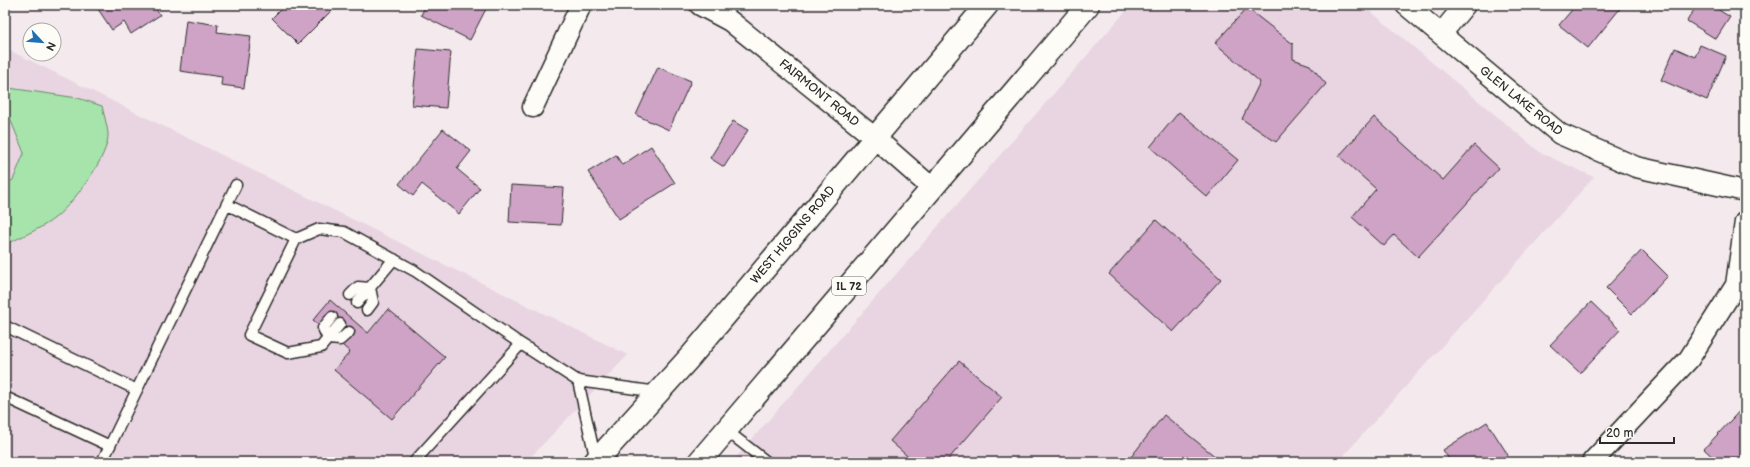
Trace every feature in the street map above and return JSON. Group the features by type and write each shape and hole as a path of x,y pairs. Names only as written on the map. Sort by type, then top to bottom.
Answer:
{"main road":[{"name":"WEST HIGGINS ROAD","path":"596,462 691,356 987,5"},
{"name":"IL 72","path":"699,462 727,431 1088,5"}],"street":[{"path":"533,107 581,5"},
{"name":"FAIRMONT ROAD","path":"700,5 730,21 875,138 932,188"},
{"name":"GLEN LAKE ROAD","path":"1406,5 1560,134 1636,167 1745,191"},
{"path":"1441,34 1465,5"},
{"path":"1592,462 1689,359 1736,285 1745,222"}],"lane":[{"path":"102,462 236,186"},
{"path":"228,205 296,239"},
{"path":"340,324 321,347 288,353 249,335 296,239 319,229 344,232 415,271 521,344 578,381 658,392"},
{"path":"357,303 394,259"},
{"path":"350,295 358,287 370,288"},
{"path":"367,310 373,302 370,288"},
{"path":"328,339 323,328 332,316"},
{"path":"5,326 137,390"},
{"path":"328,339 340,340 348,332"},
{"path":"414,462 521,344"},
{"path":"578,381 596,462"},
{"path":"5,397 110,446"},
{"path":"727,431 767,462"}],"shaded area":[{"path":"1131,5 1363,5 1541,153 1594,177 1338,462 732,462"},
{"path":"5,48 22,56 22,62 33,62 628,355 526,462 5,462"}],"green space":[{"path":"9,88 78,98 102,106 108,133 107,143 97,166 72,201 51,221 13,241 5,243 5,184 13,180 24,153 5,106 5,92"}],"building":[{"path":"104,5 153,5 160,15 131,34 124,22 112,30 98,9"},
{"path":"285,5 329,5 333,9 298,44 272,18"},
{"path":"426,5 485,5 484,6 487,7 470,40 421,15"},
{"path":"1576,5 1623,5 1588,48 1559,25"},
{"path":"1697,5 1711,5 1730,17 1716,39 1687,21"},
{"path":"1247,8 1293,44 1293,59 1310,65 1326,84 1276,142 1242,119 1260,82 1215,43"},
{"path":"186,20 218,25 217,32 251,36 244,88 221,85 222,77 180,71"},
{"path":"1700,45 1726,56 1707,100 1661,80 1675,48 1695,57"},
{"path":"418,49 451,52 446,108 412,105"},
{"path":"658,67 691,81 669,130 636,115"},
{"path":"1179,112 1238,160 1207,197 1150,147"},
{"path":"1374,117 1443,180 1474,145 1499,168 1418,257 1394,235 1384,246 1352,217 1376,189 1339,156"},
{"path":"733,121 748,130 724,167 710,158"},
{"path":"443,129 471,151 457,169 480,188 459,214 422,184 413,196 399,184"},
{"path":"651,146 675,183 619,219 588,172 616,155 622,165"},
{"path":"511,185 564,188 561,225 509,222"},
{"path":"1156,220 1221,279 1173,332 1109,274"},
{"path":"1642,250 1668,276 1632,314 1606,288"},
{"path":"330,300 368,333 388,309 445,357 392,419 334,370 350,352 313,320"},
{"path":"1591,302 1620,330 1580,373 1550,345"},
{"path":"959,361 1002,397 946,462 914,462 890,441"},
{"path":"1745,405 1745,462 1718,462 1704,449"},
{"path":"1164,415 1222,462 1127,462"},
{"path":"1487,422 1508,455 1496,462 1451,462 1443,450"}]}
